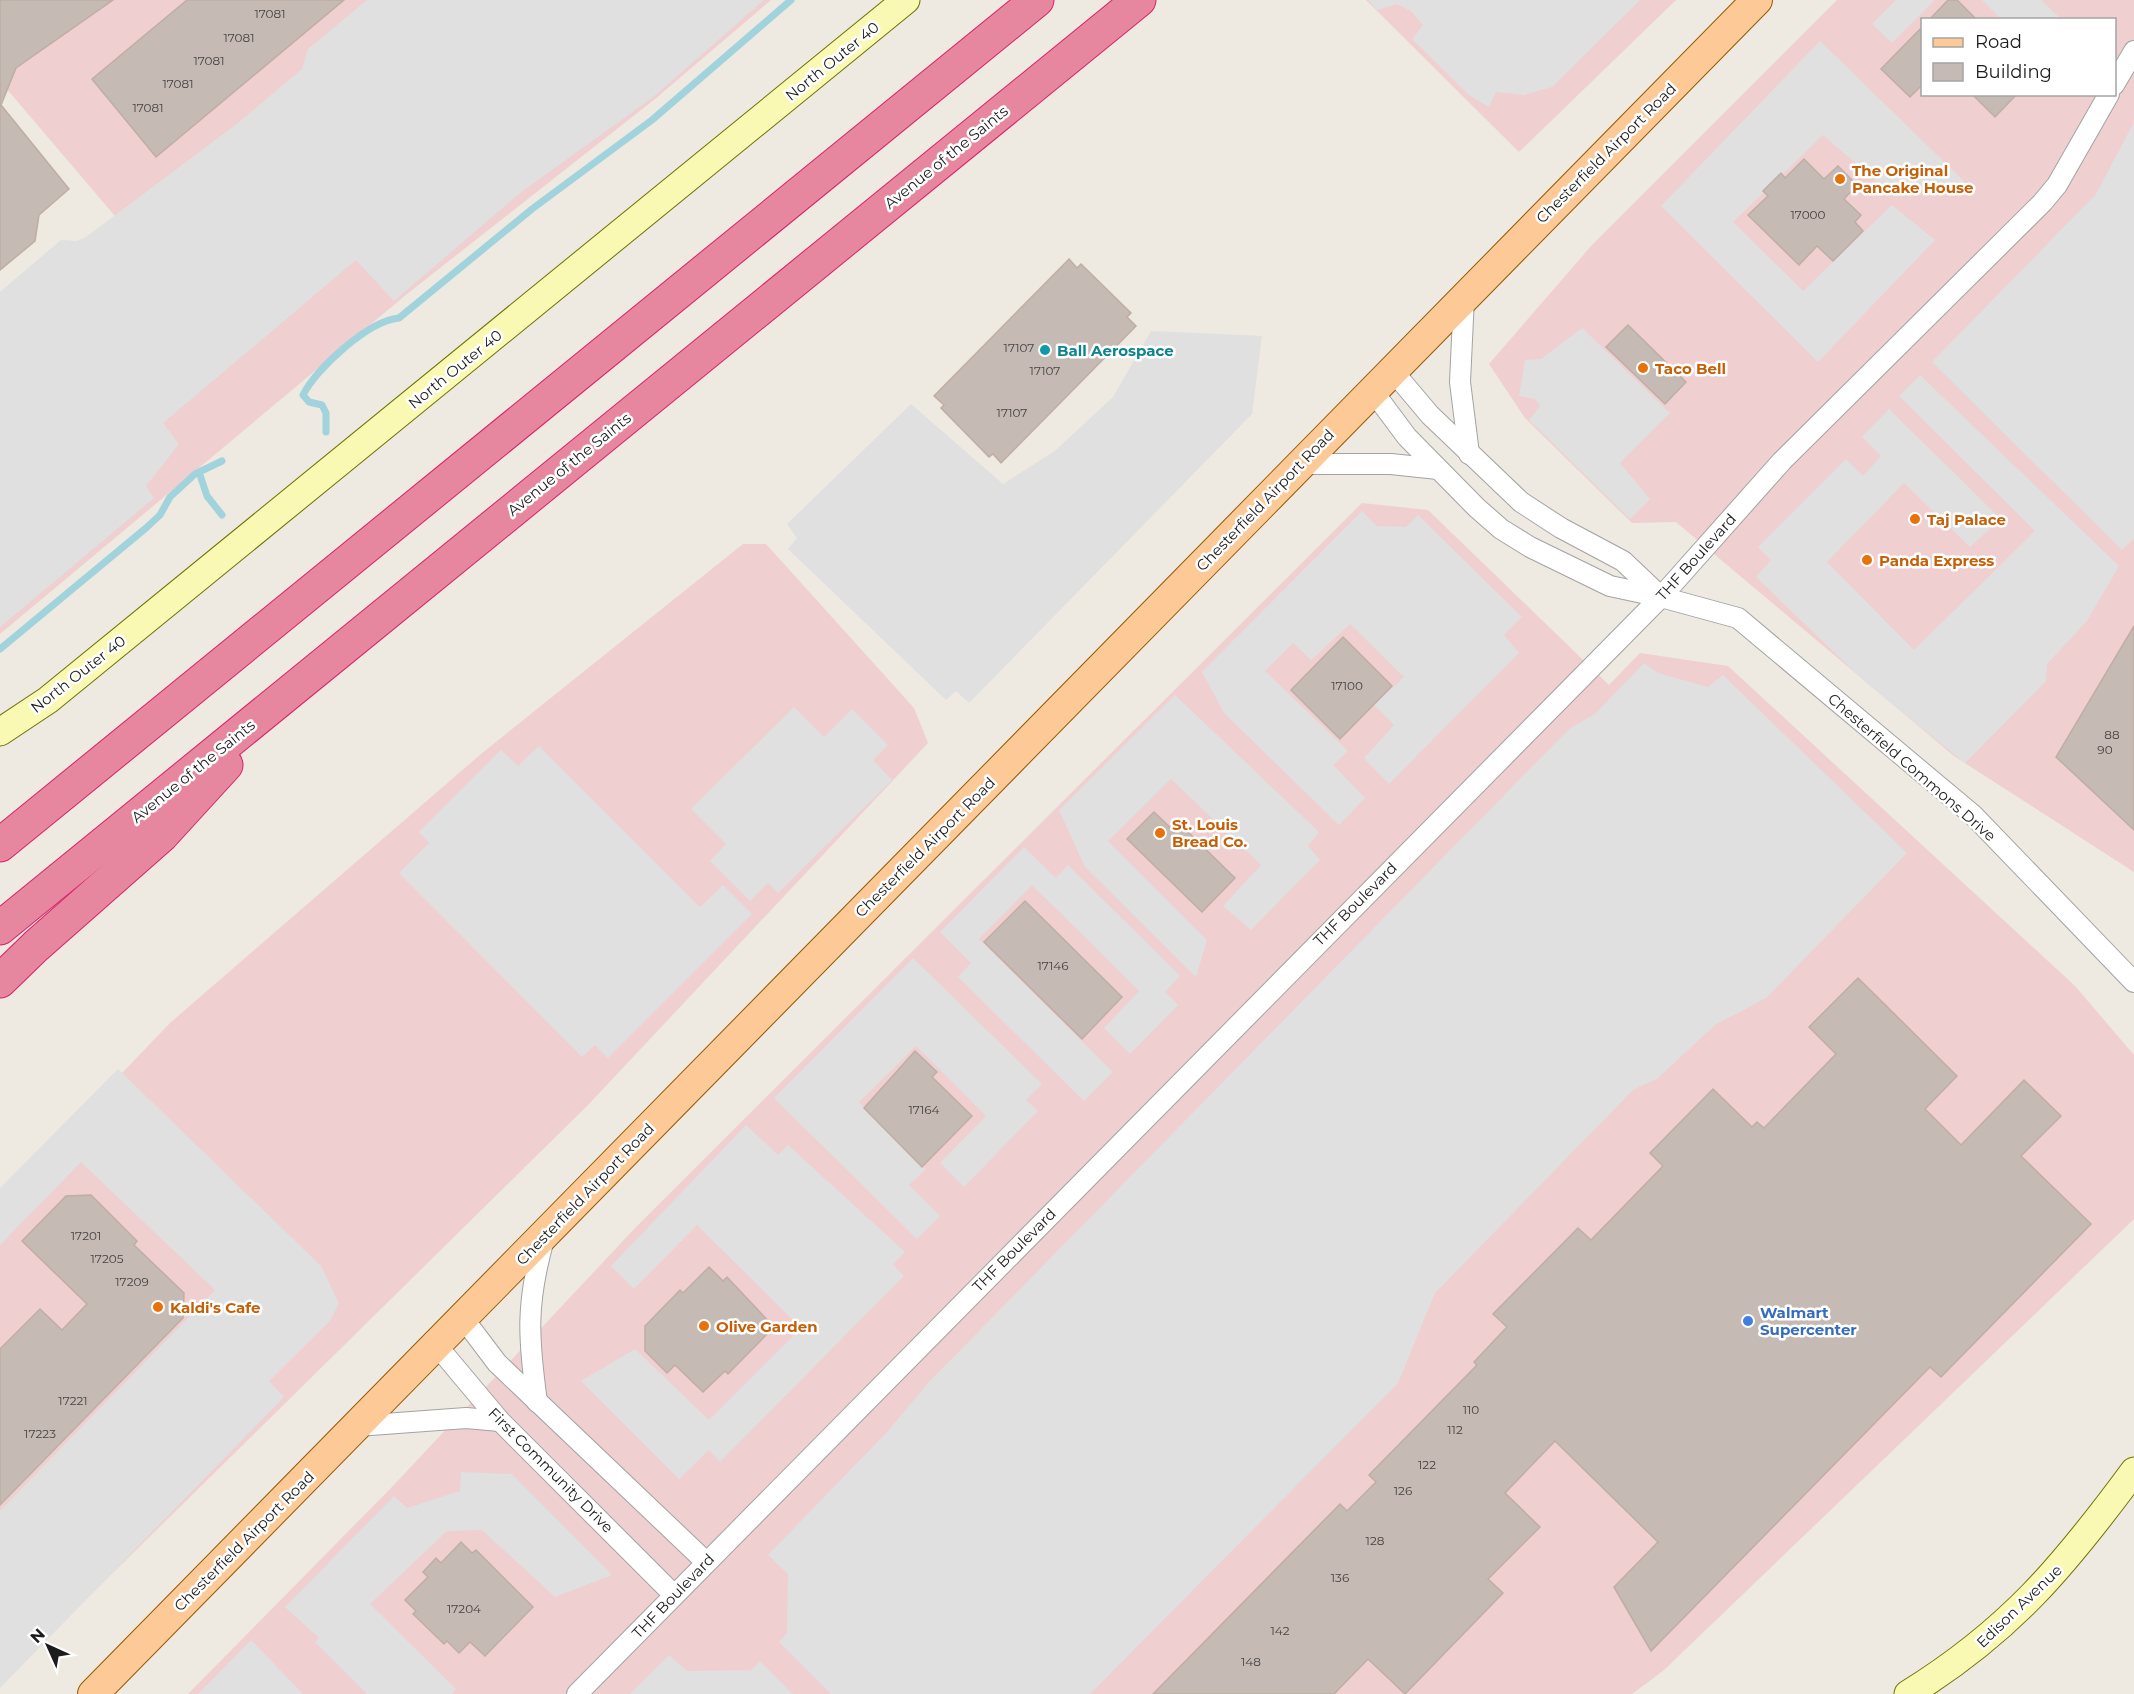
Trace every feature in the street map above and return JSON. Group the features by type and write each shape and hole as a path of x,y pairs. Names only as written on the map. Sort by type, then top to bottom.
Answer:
{"highway":[{"path":"0,844 1037,0"},
{"name":"Avenue of the Saints","path":"0,928 1138,0"},
{"path":"0,981 36,946 162,836 300,684"},
{"path":"0,815 105,759"}],"main road":[{"name":"Chesterfield Airport Road","path":"93,1694 357,1426 434,1343 463,1318 1757,0"}],"street":[{"name":"North Outer 40","path":"0,732 48,700 906,0"},
{"path":"2116,83 2134,51"},
{"name":"THF Boulevard","path":"577,1694 1661,597 1782,461 2042,203 2057,184 2108,96"},
{"path":"1464,297 1460,382 1469,454"},
{"name":"Chesterfield Commons Drive","path":"1382,380 1430,415 1521,502 1561,528 1623,561 1661,597"},
{"name":"Chesterfield Commons Drive","path":"1382,380 1407,437 1501,529 1530,547 1610,586 1738,618 1973,815 2134,981"},
{"path":"1300,464 1391,464 1438,468"},
{"path":"537,1402 530,1354 529,1310 532,1281 546,1233"},
{"path":"463,1318 497,1363 706,1562"},
{"name":"First Community Drive","path":"434,1343 500,1421 674,1595"},
{"path":"357,1426 466,1418 500,1421"},
{"name":"Edison Avenue","path":"1908,1694 1972,1652 2035,1595 2088,1533 2134,1471"}],"shaded area":[{"path":"0,0 771,0 655,99 407,294 0,634 0,347 132,236 0,81"},
{"path":"367,0 764,0 652,98 520,193 394,301 356,260 163,423 179,444 146,486 154,498 0,627 0,292 61,240 76,241 86,237 238,123 302,69 308,49"},
{"path":"1366,0 1676,0 1519,152"},
{"path":"1368,0 1640,0 1552,87 1524,95 1496,92 1489,107 1470,96 1412,39 1423,25 1411,11 1397,4 1377,10"},
{"path":"1837,0 2134,0 2134,872 1954,756 1676,522 1632,523 1525,418 1489,364 1592,245"},
{"path":"1896,0 1935,0 1892,43 1872,24"},
{"path":"1982,0 2041,0 2060,18 2000,18"},
{"path":"1820,41 1970,187 1891,194 1823,135 1733,222 1803,291 1892,205 1935,240 1818,362 1661,206"},
{"path":"2134,122 2134,538 2122,550 1932,362 2096,194"},
{"path":"1582,328 1670,413 1620,463 1650,499 1630,519 1529,420 1540,406 1535,399 1519,396 1525,360 1541,359"},
{"path":"1151,331 1262,336 1252,414 969,703 956,691 946,700 788,549 797,538 787,524 911,404 1003,484 1056,450 1113,397"},
{"path":"1920,375 2119,566 2087,621 2047,664 2046,681 1965,763 1865,682 1756,577 1771,560 1758,547 1846,459 1863,476 1881,456 1862,437 1889,409 2001,519 1970,547 1904,483 1827,562 1914,650 2035,531 1899,396"},
{"path":"1362,503 1428,510 1609,685 1640,653 1728,666 2075,986 2134,1055 2134,1219 1664,1670 1632,1694 188,1694 392,1487 637,1226"},
{"path":"1362,511 1377,526 1406,527 1418,515 1522,617 1504,635 1519,653 1389,784 1364,758 1394,725 1374,705 1404,677 1350,624 1311,660 1293,643 1265,671 1348,751 1333,765 1365,798 1339,825 1224,713 1202,672"},
{"path":"743,544 766,544 914,708 928,743 588,1105 0,1684 0,1207 55,1143 170,1023 481,754"},
{"path":"1644,663 1658,673 1708,687 1723,675 1907,853 1766,998 1715,1025 1658,1078 1633,1090 1435,1293 1398,1383 1090,1694 831,1694 779,1642 787,1633 788,1574 768,1555 887,1432 928,1383 1569,729 1596,713"},
{"path":"1175,695 1319,832 1308,846 1320,860 1251,930 1223,906 1261,865 1171,779 1108,841 1207,940 1196,977 1085,867 1059,810"},
{"path":"794,707 824,737 852,709 888,745 873,760 892,780 778,893 768,883 750,901 710,861 726,844 691,809"},
{"path":"539,746 700,907 723,885 752,914 608,1058 595,1045 582,1057 399,873 429,843 419,832 501,750 518,766"},
{"path":"1024,847 1056,878 1068,865 1180,976 1165,992 1178,1005 1130,1054 1104,1028 1139,991 1032,885 979,939 1113,1072 1084,1101 958,977 971,963 940,932"},
{"path":"913,958 1042,1084 1026,1100 1038,1111 964,1187 940,1163 986,1116 916,1046 859,1102 926,1169 909,1185 940,1216 917,1239 774,1098"},
{"path":"118,1069 321,1266 339,1303 330,1321 269,1381 284,1397 0,1688 0,1511 215,1290 81,1162 0,1245 0,1188"},
{"path":"746,1125 778,1155 788,1145 905,1252 893,1264 904,1276 720,1462 709,1450 679,1479 581,1381 635,1349 709,1420 801,1328 697,1225 634,1289 611,1266"},
{"path":"461,1472 512,1474 612,1575 555,1597 482,1530 447,1531 370,1604 456,1689 451,1694 367,1694 315,1642 319,1638 285,1607 394,1496 407,1508 460,1491"},
{"path":"251,1640 303,1694 198,1694"},
{"path":"669,1655 687,1671 751,1670 760,1661 793,1694 630,1694"}],"building":[{"path":"0,0 113,0 16,68 1,105 69,189 39,215 35,241 0,270"},
{"path":"187,0 344,0 156,157 92,79"},
{"path":"1948,0 1957,0 1975,18 1931,18"},
{"path":"1921,28 1921,86 1910,97 1881,69"},
{"path":"1974,96 2015,96 1995,117"},
{"path":"1804,159 1824,179 1838,166 1857,185 1844,199 1861,215 1855,222 1863,231 1833,261 1817,246 1799,265 1748,215 1768,196 1763,191 1781,173 1785,178"},
{"name":"Ball Aerospace","path":"1069,259 1077,268 1081,264 1131,313 1127,317 1136,326 1001,463 993,454 989,457 941,408 944,405 934,396"},
{"path":"1628,325 1686,382 1665,404 1606,347"},
{"path":"2134,626 2134,830 2056,757"},
{"path":"1343,637 1392,686 1340,739 1291,690"},
{"path":"1154,812 1174,831 1180,824 1235,878 1202,912 1127,839"},
{"path":"1025,901 1122,997 1082,1039 984,942"},
{"name":"Walmart Supercenter","path":"1858,978 1957,1076 1925,1109 1961,1145 2024,1080 2061,1116 2021,1156 2091,1224 1941,1377 1930,1367 1651,1651 1614,1587 1658,1542 1555,1441 1505,1493 1540,1527 1488,1579 1503,1593 1405,1694 1368,1659 1334,1694 1153,1694 1340,1504 1347,1511 1376,1482 1369,1475 1477,1365 1474,1362 1507,1327 1493,1314 1578,1228 1591,1240 1663,1166 1650,1153 1713,1089 1752,1127 1757,1122 1764,1128 1836,1054 1809,1027"},
{"path":"915,1051 937,1072 932,1077 972,1116 922,1167 864,1108"},
{"path":"91,1195 137,1241 134,1245 184,1293 183,1318 0,1505 0,1349 40,1309 62,1330 87,1304 22,1241 66,1196"},
{"path":"709,1267 723,1281 727,1277 774,1327 728,1374 725,1371 703,1392 675,1365 667,1373 645,1351 645,1326 680,1290 683,1293"},
{"path":"461,1542 472,1553 476,1550 533,1607 485,1656 470,1642 459,1653 447,1641 444,1644 413,1614 416,1611 405,1600 428,1577 423,1572 436,1558 441,1563"}],"waterway":[{"path":"326,432 326,413 322,405 309,402 303,395 331,360 373,328 399,318 532,209 652,120 791,0"},
{"path":"0,649 146,528 160,515 170,497 195,474 222,461"},
{"path":"199,472 207,496 222,515"}],"place":[{"name":"The Original Pancake House","path":"1840,179"},
{"name":"Ball Aerospace","path":"1045,350"},
{"name":"Taco Bell","path":"1643,368"},
{"name":"Taj Palace","path":"1915,519"},
{"name":"Panda Express","path":"1867,560"},
{"name":"St. Louis Bread Co.","path":"1160,833"},
{"name":"Kaldi's Cafe","path":"158,1307"},
{"name":"Walmart Supercenter","path":"1748,1321"},
{"name":"Olive Garden","path":"704,1326"}]}
